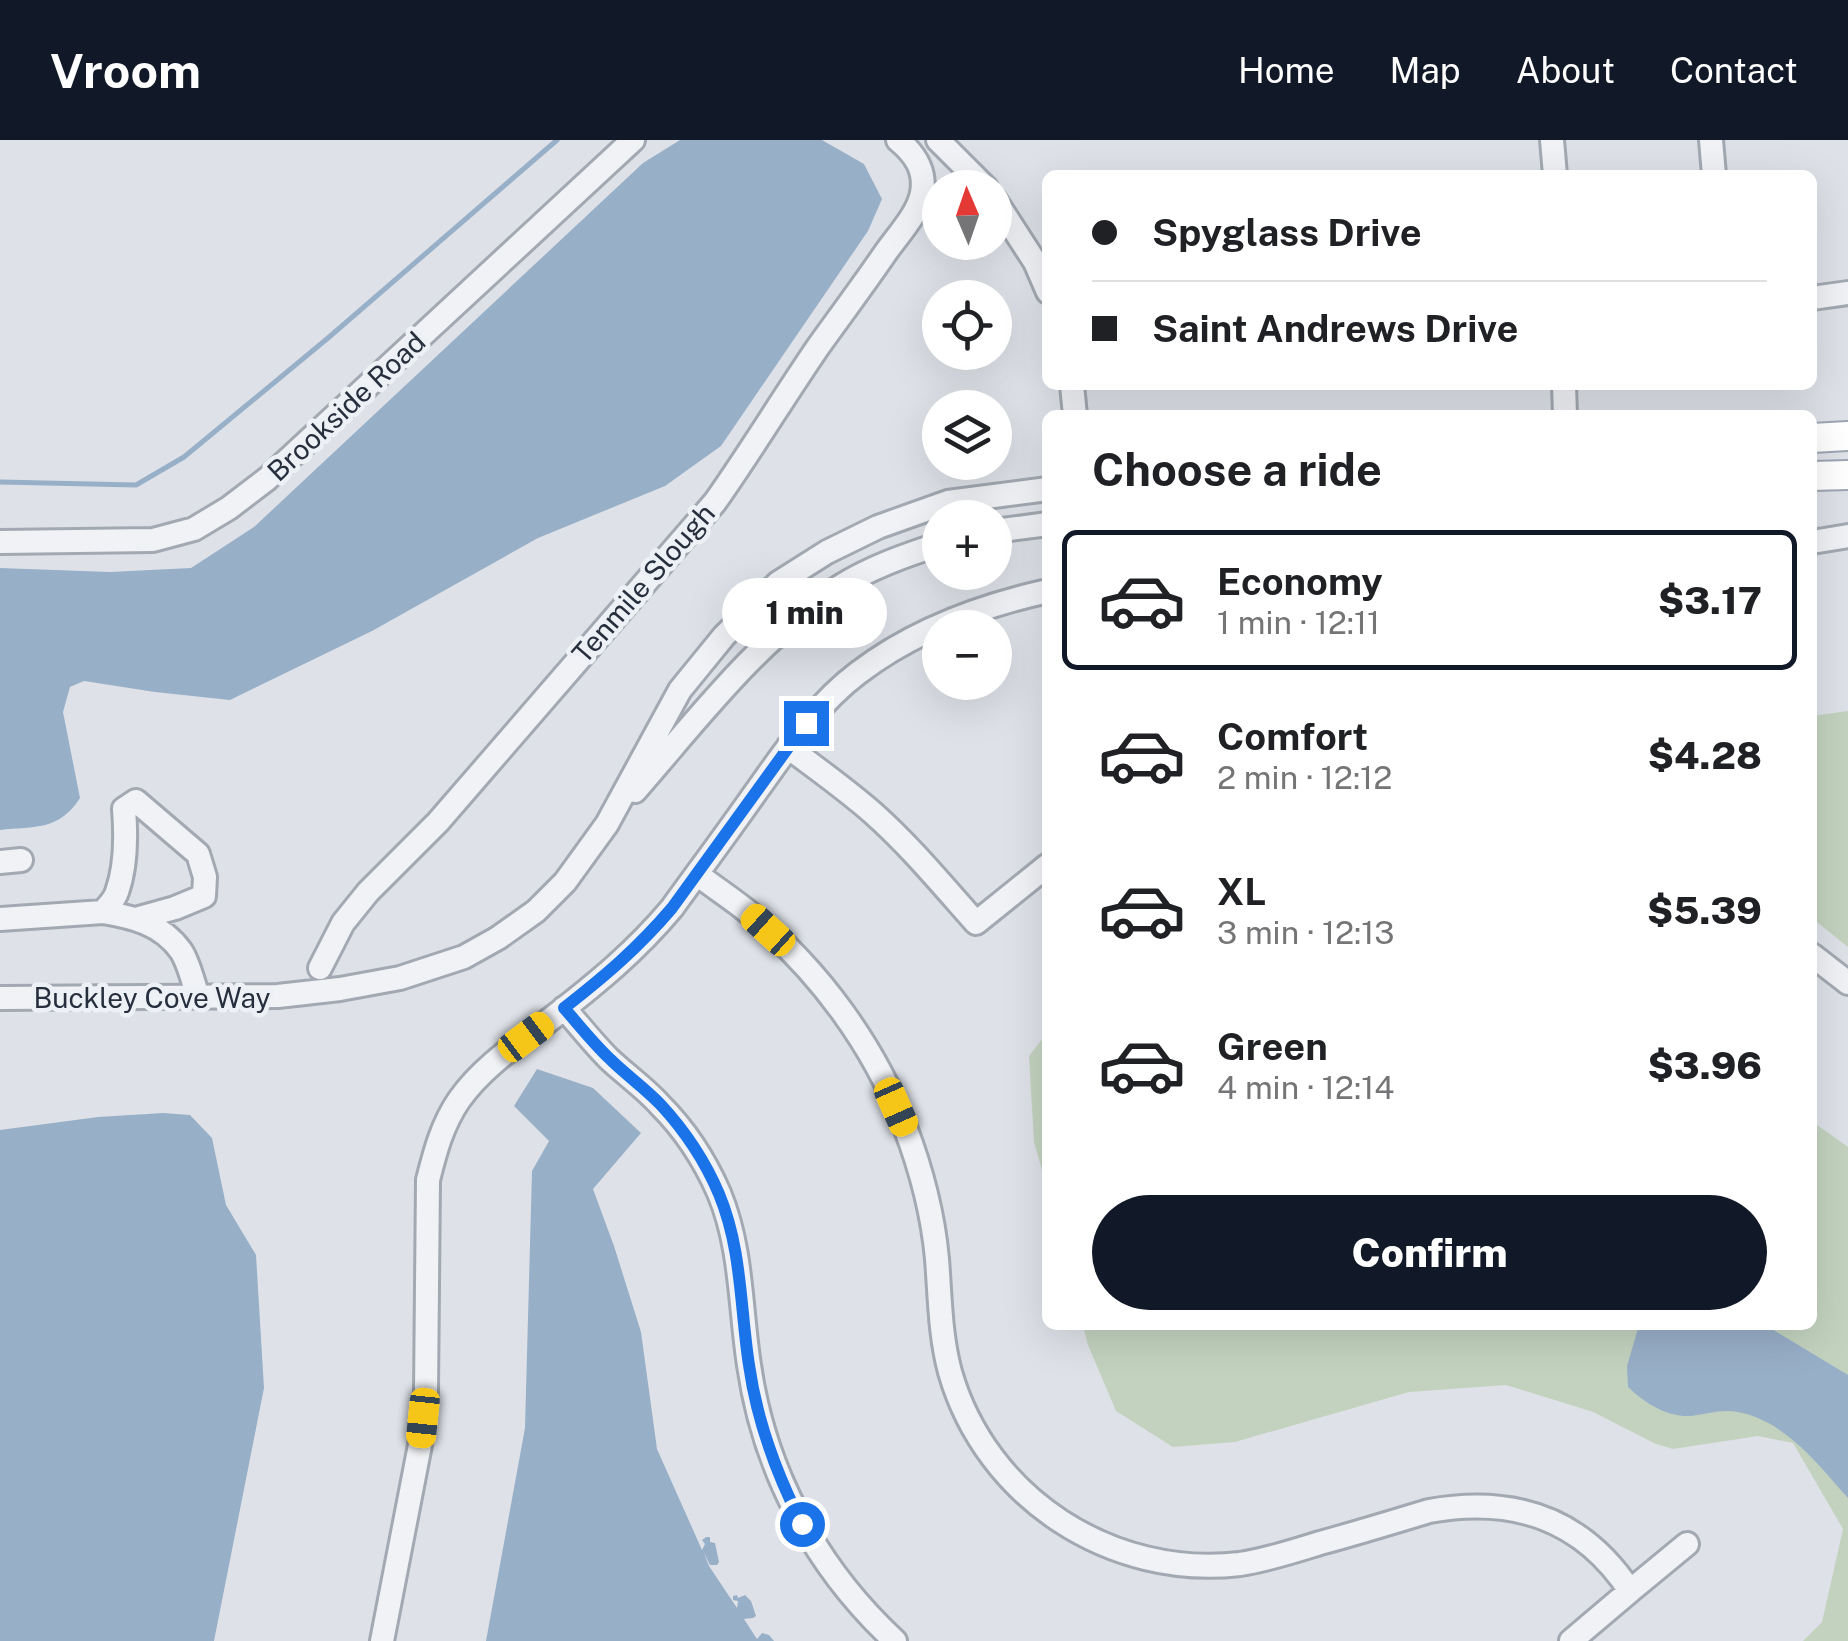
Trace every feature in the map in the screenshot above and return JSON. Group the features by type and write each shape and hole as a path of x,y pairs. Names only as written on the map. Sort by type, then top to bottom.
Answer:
{"main road":[{"path":"1817,438 1848,436"},
{"path":"1817,476 1848,475"}],"street":[{"name":"Brookside Road","path":"0,542 153,540 194,529 229,508 266,479 634,140"},
{"name":"Tenmile Slough","path":"320,968 344,923 368,892 438,822 715,502 745,460 920,201 921,170 910,150 898,140"},
{"path":"938,140 968,170"},
{"path":"1552,140 1555,170"},
{"path":"1711,140 1714,170"},
{"path":"1012,226 1042,278"},
{"path":"1817,297 1848,294"},
{"path":"606,824 680,690 724,636 778,583 827,552 878,527 948,502 1042,490"},
{"path":"1012,529 1042,525"},
{"path":"1817,541 1848,536"},
{"path":"606,824 734,680 802,613 857,578 922,550"},
{"path":"382,1641 422,1427 428,1349 428,1180 444,1126 458,1102 494,1062 619,965 649,936 788,747 832,696 857,674 892,650 972,612 1042,592"},
{"path":"788,747 875,815 976,923 1042,870"},
{"path":"103,912 116,896 121,874 124,809 136,801 198,854 205,877 204,896 139,918"},
{"name":"Buckley Cove Way","path":"0,998 278,996 400,978 464,957 536,911 565,882 606,824"},
{"path":"697,874 786,946 846,1016 881,1074 905,1126 926,1198 937,1255 944,1341 960,1401 990,1454 1033,1502 1060,1522 1114,1549 1145,1559 1210,1566 1268,1558 1456,1506 1511,1508 1560,1526 1584,1541 1603,1557 1630,1591"},
{"path":"0,919 103,912 139,918 164,933 182,952 198,997"},
{"path":"1817,960 1848,983"},
{"path":"564,1008 612,1061 660,1105 704,1162 730,1227 738,1261 748,1364 769,1450 784,1488 823,1558 846,1590 895,1641"},
{"path":"1570,1641 1687,1544"}],"green space":[{"path":"1848,711 1848,947 1817,922 1817,715"},
{"path":"1042,1039 1042,1170 1034,1142 1029,1056"},
{"path":"1817,1125 1848,1147 1848,1641 1803,1641 1822,1622 1843,1529 1793,1443 1758,1436 1673,1449 1593,1412 1506,1385 1409,1392 1235,1442 1173,1447 1116,1411 1084,1330 1817,1330"}],"water":[{"path":"680,140 822,140 864,164 882,199 868,231 721,446 665,486 538,538 372,631 230,700 84,681 70,687 63,712 80,798 55,822 0,830 0,568 110,572 191,568 254,527 643,163"},
{"path":"537,1069 593,1088 641,1133 593,1189 641,1332 657,1449 702,1550 706,1537 715,1543 719,1562 710,1565 704,1553 709,1566 737,1608 738,1601 733,1596 745,1595 751,1601 756,1616 744,1619 757,1639 762,1633 774,1641 486,1641 525,1428 532,1171 549,1141 514,1106"},
{"path":"163,1113 190,1115 212,1138 226,1205 256,1255 264,1388 214,1641 0,1641 0,1130"},
{"path":"1638,1330 1773,1330 1848,1375 1848,1498 1799,1446 1771,1424 1732,1411 1691,1416 1656,1408 1628,1387 1627,1366"}],"waterway":[{"path":"0,482 136,485 184,457 557,140"}],"route":[{"path":"802,1524 769,1450 758,1411 748,1364 738,1261 719,1194 684,1132 564,1008 649,936 806,723"}]}
